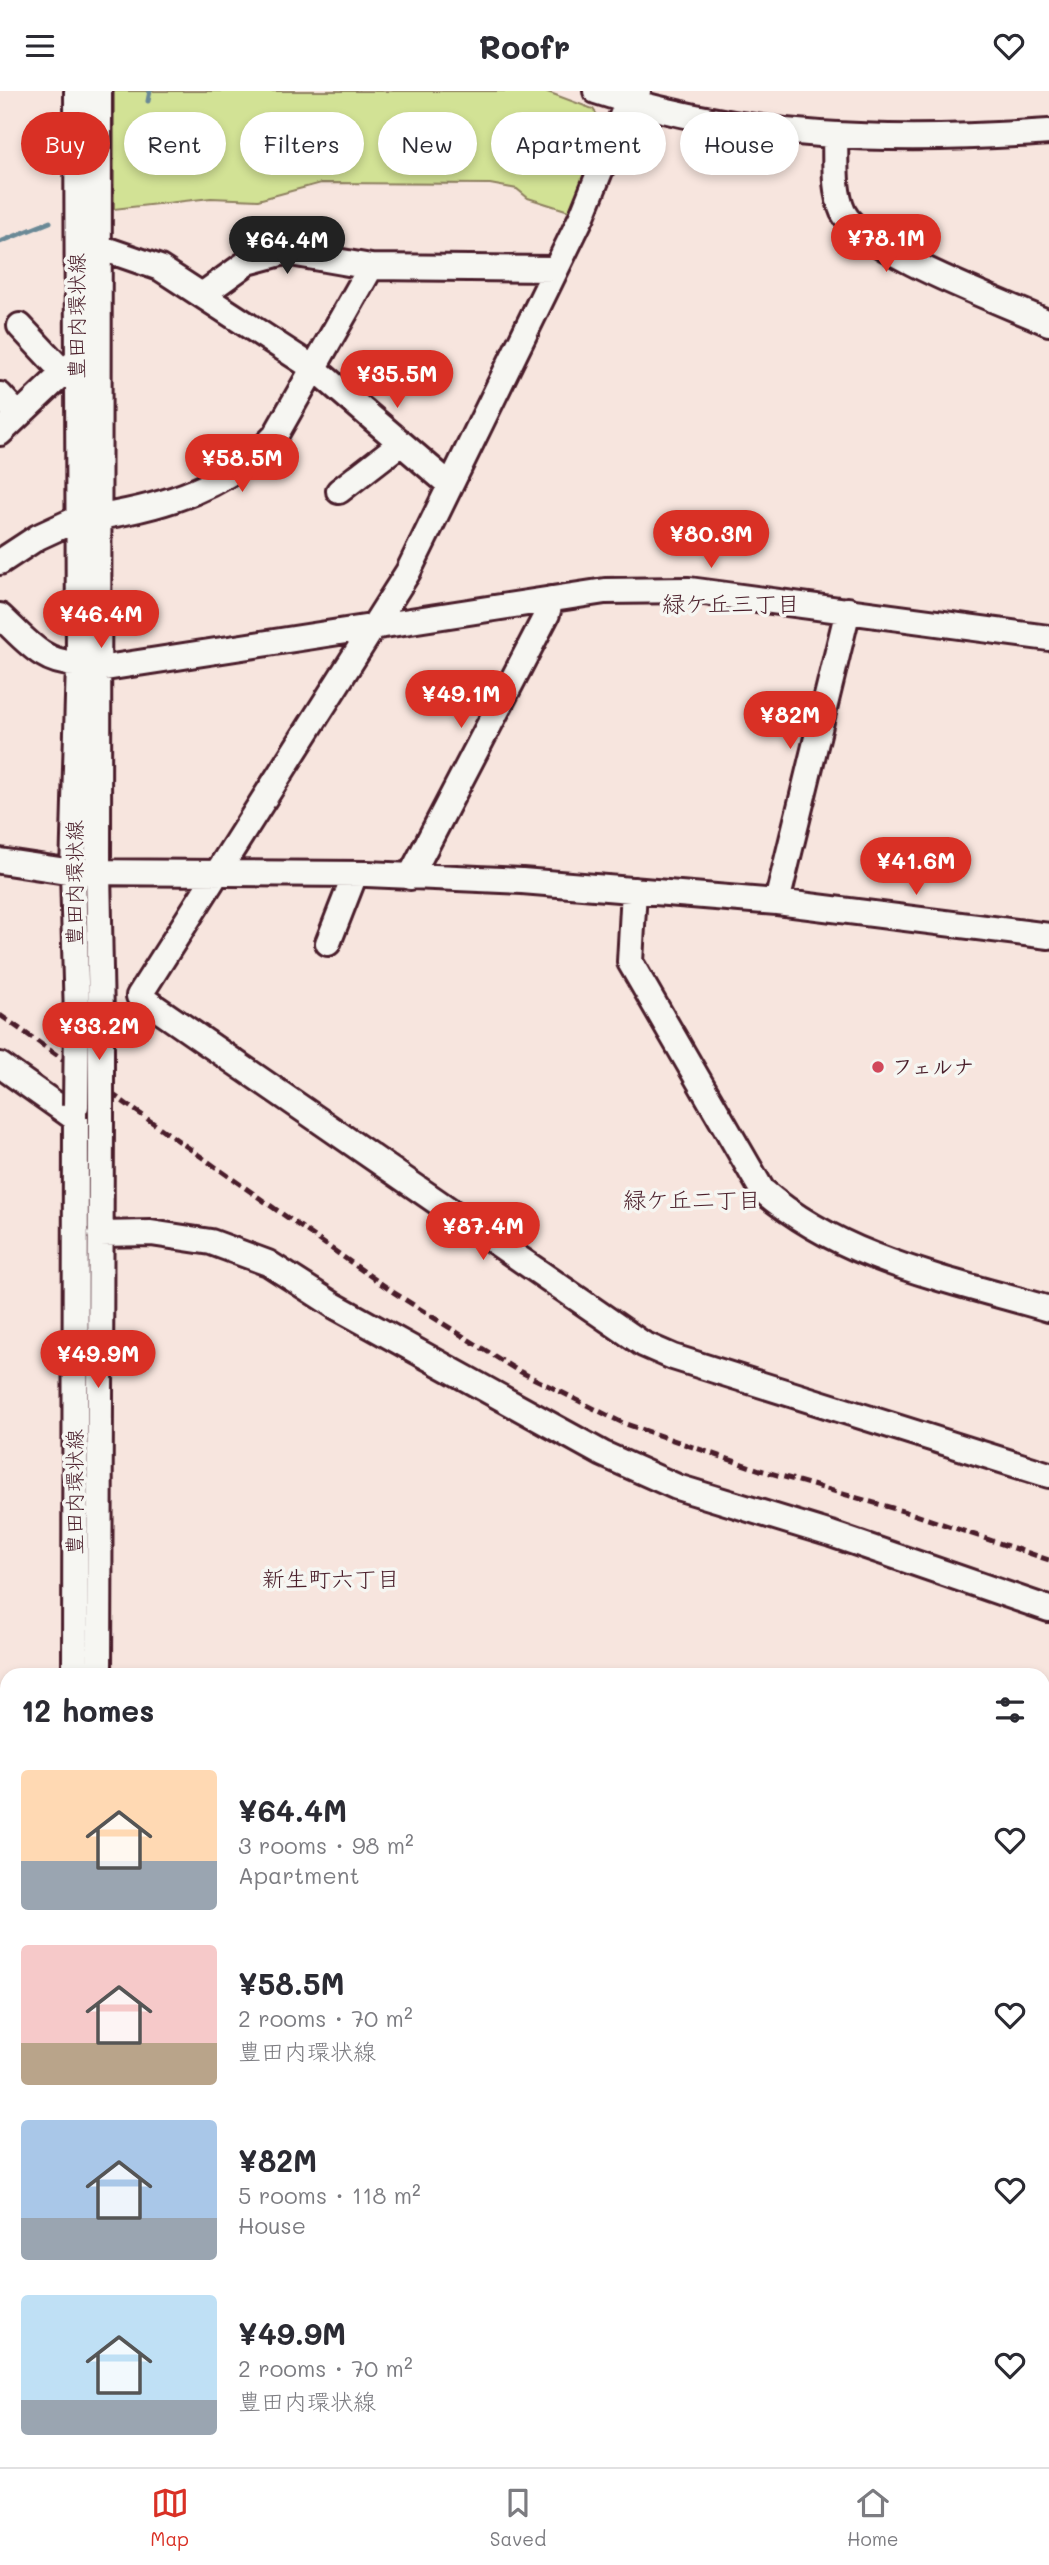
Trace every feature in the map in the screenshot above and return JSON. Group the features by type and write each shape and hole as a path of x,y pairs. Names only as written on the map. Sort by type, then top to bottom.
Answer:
{"street":[{"name":"豊田内環状線","path":"78,91 70,366 88,518"},
{"name":"豊田内環状線","path":"99,91 99,247 88,518 89,666 101,1017 99,1668"},
{"path":"596,91 633,96 746,126 835,137 955,139 1049,132"},
{"path":"633,96 582,216 408,572 214,873 139,996 643,1343 673,1357 1049,1475"},
{"path":"835,137 838,197 854,228 881,247 1049,323"},
{"path":"99,247 160,268 315,369 450,485"},
{"path":"202,295 248,262 285,252 371,267 556,269"},
{"path":"0,562 38,537 88,518 150,508 183,497 235,472 275,436 371,267"},
{"path":"0,433 70,366 20,326"},
{"path":"0,395 18,415"},
{"path":"338,491 401,443"},
{"path":"0,616 44,657 63,665 89,666 618,590 678,589 1049,638"},
{"path":"410,877 547,614 551,599"},
{"path":"777,902 848,610"},
{"name":"豊田内環状線","path":"75,1668 77,1018 73,872 89,666"},
{"path":"0,861 73,872 355,874 522,881 777,902 1049,936"},
{"path":"328,943 355,874"},
{"path":"634,890 630,962 762,1190 793,1217 832,1238 888,1261 1049,1309"},
{"path":"0,1065 76,1112"},
{"path":"100,1234 151,1233 211,1242 268,1263 335,1306 603,1454 677,1486 831,1534 1049,1609"}],"green space":[{"path":"114,91 545,91 595,112 491,112 491,175 588,175 572,212 528,198 517,189 490,184 321,183 258,200 211,198 114,209"}],"waterway":[{"path":"148,101 150,91"},
{"path":"0,242 50,222"}],"railway":[{"path":"0,1015 393,1292 515,1369 623,1423 760,1470 913,1514 1049,1560"}],"place":[{"name":"フェルナ","path":"878,1067"}],"district":[{"name":"緑ケ丘三丁目","path":"731,604"},
{"name":"緑ケ丘二丁目","path":"692,1200"},
{"name":"新生町六丁目","path":"331,1579"}]}
